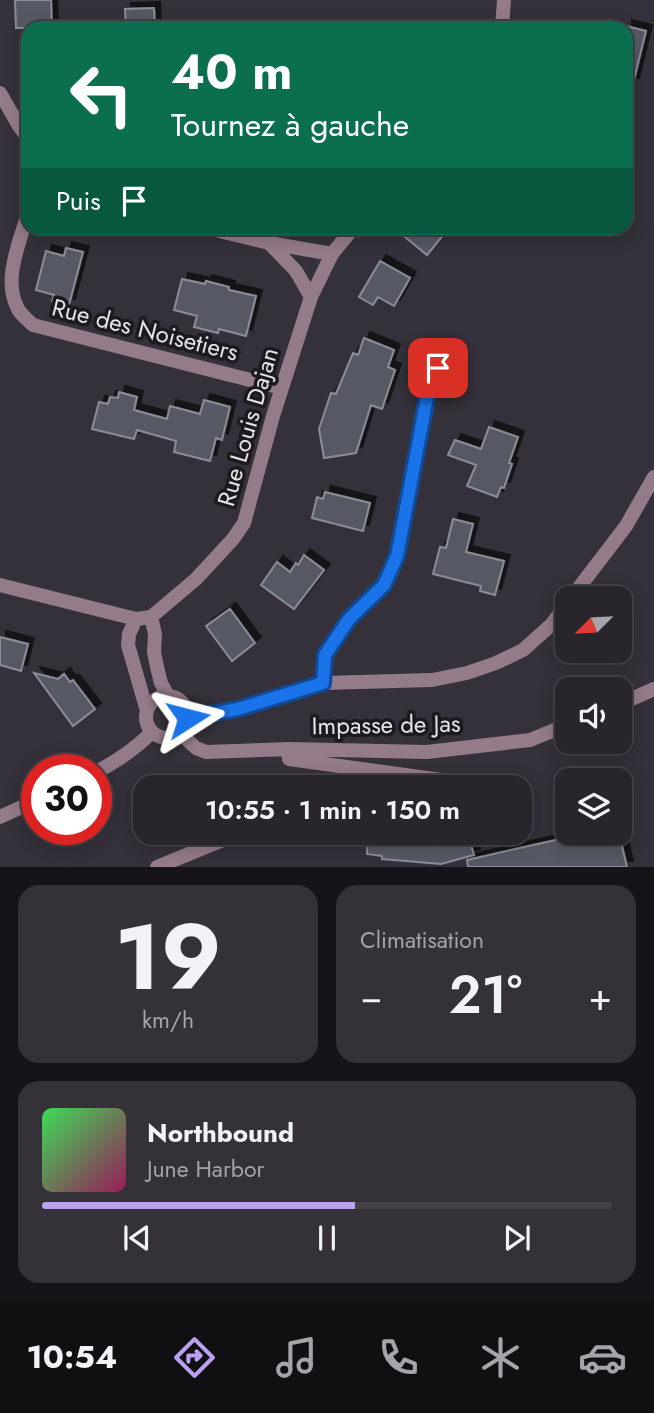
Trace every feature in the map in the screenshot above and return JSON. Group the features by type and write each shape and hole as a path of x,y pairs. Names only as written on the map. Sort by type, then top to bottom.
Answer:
{"street":[{"path":"502,21 504,0"},
{"path":"0,93 21,129"},
{"name":"Rue des Noisetiers","path":"22,235 12,271 12,290 18,310 33,325 282,388"},
{"path":"247,235 269,243 332,254"},
{"name":"Rue Louis Dajan","path":"143,618 196,579 244,523 311,297 332,254 347,235"},
{"path":"269,243 296,271 311,297"},
{"path":"580,586 626,526 654,477"},
{"path":"0,585 143,618 155,634 157,667 168,696"},
{"path":"143,618 128,634 128,645 146,711 146,722 157,736 169,738 184,729 188,718 180,700 168,696 154,700 146,711"},
{"path":"188,718 238,709 323,683 432,680 467,673 523,650 555,620"},
{"path":"632,699 654,689"},
{"name":"Impasse de Jas","path":"402,775 289,760 289,749 427,752 530,740 555,730"},
{"path":"112,764 134,750 152,732"},
{"path":"180,733 196,748 206,752 289,749"},
{"path":"0,817 21,807"},
{"path":"157,867 211,845"}],"lane":[{"path":"323,683 325,655 349,619 384,585 397,556 428,392 438,368"}],"building":[{"path":"15,0 51,0 52,21 21,21 21,28 16,28"},
{"path":"154,8 155,21 126,21 125,9"},
{"path":"633,28 646,31 633,84"},
{"path":"403,235 443,235 427,255"},
{"path":"66,248 83,252 69,305 52,301 54,295 36,290 46,251 64,256"},
{"path":"380,261 410,278 394,306 378,297 373,305 359,297"},
{"path":"182,279 205,284 206,281 256,296 246,336 219,329 218,333 194,327 197,316 174,310"},
{"path":"364,338 394,350 388,367 395,370 382,409 371,405 356,453 324,458 319,429 331,393 336,394 353,353 358,355"},
{"path":"119,392 137,397 134,410 167,419 170,406 200,414 204,400 230,407 222,440 216,438 210,461 174,452 176,441 137,430 134,439 92,429 99,402 108,404 110,397 118,398"},
{"path":"489,427 518,437 504,488 501,487 497,497 467,486 476,465 448,455 455,440 481,449"},
{"path":"325,492 370,503 363,531 312,518 317,497 323,499"},
{"path":"453,519 473,524 466,552 504,561 495,595 480,591 481,586 433,574 440,547 446,548"},
{"path":"304,555 324,570 294,609 261,585 277,562 290,572"},
{"path":"230,609 255,643 232,661 206,626"},
{"path":"0,637 28,644 21,671 0,665"},
{"path":"34,673 58,679 64,674 70,682 73,680 95,709 73,726"},
{"path":"555,840 555,845 622,845 627,867 468,867 467,860"},
{"path":"367,845 471,845 474,855 441,864 382,859 382,856 367,854"}],"route":[{"path":"188,718 238,709 323,683 325,655 349,619 384,585 397,556 428,392 438,368"}]}
